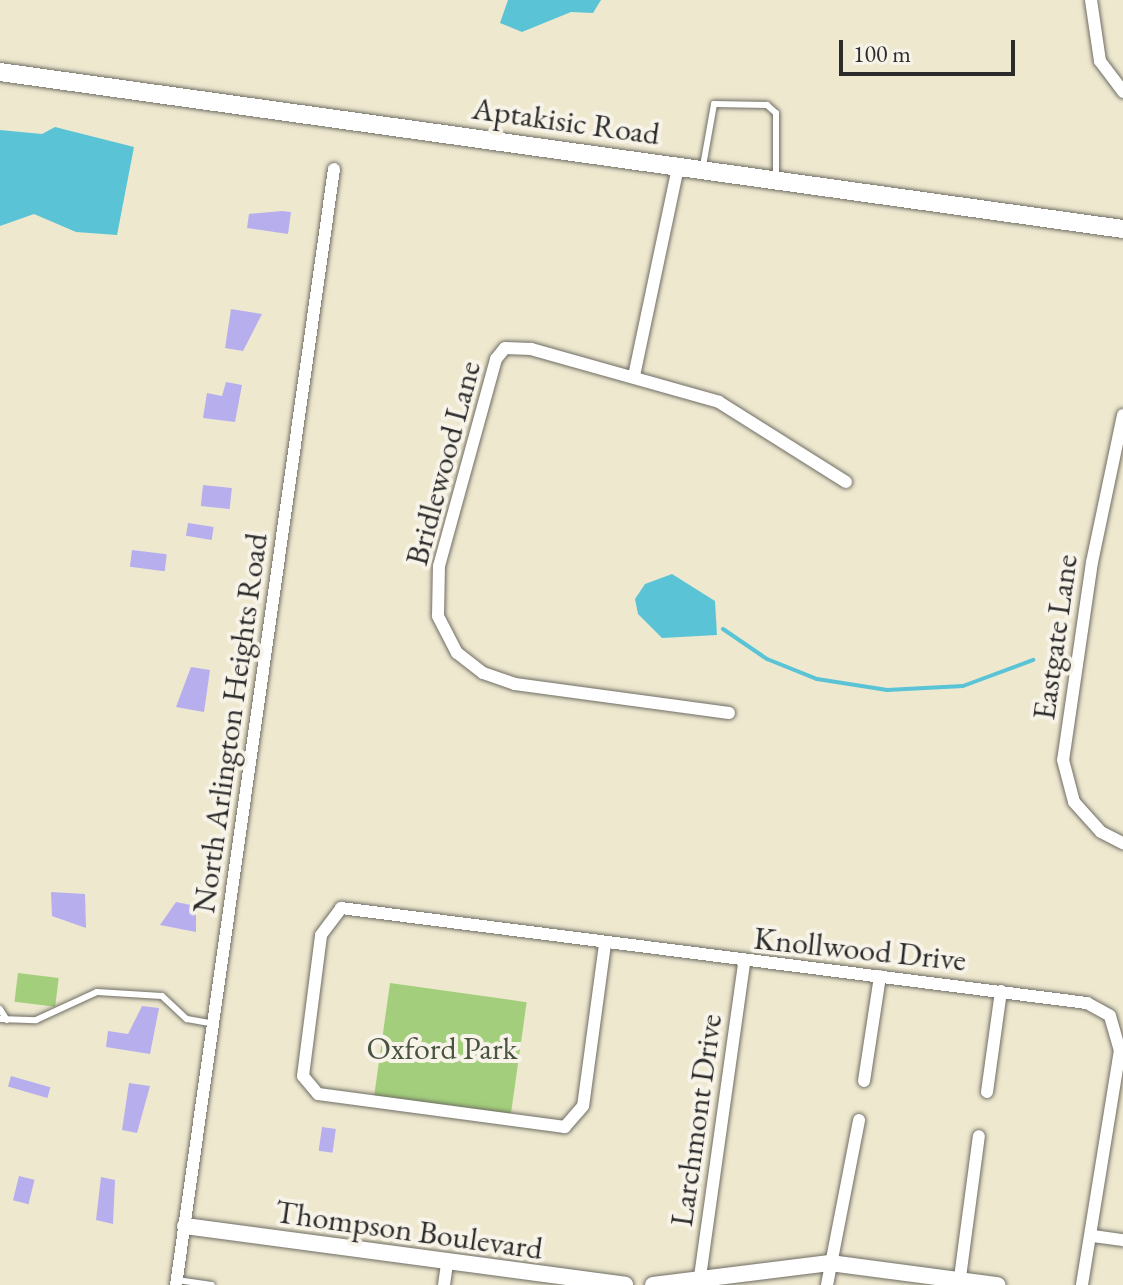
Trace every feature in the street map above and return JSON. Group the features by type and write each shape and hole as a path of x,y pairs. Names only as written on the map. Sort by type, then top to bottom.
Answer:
{"main road":[{"name":"Aptakisic Road","path":"0,72 1123,229"}],"street":[{"path":"1091,0 1100,61 1123,92"},
{"path":"678,167 634,376 740,413 846,482"},
{"name":"North Arlington Heights Road","path":"177,1282 334,169"},
{"name":"Bridlewood Lane","path":"634,376 531,349 501,352 439,566 438,616 457,653 497,680 729,713"},
{"name":"Eastgate Lane","path":"1123,415 1092,562 1063,760 1074,802 1101,832 1123,843"},
{"name":"Knollwood Drive","path":"605,944 583,1106 565,1127 545,1128 309,1088 302,1062 321,935 331,915 356,908 605,944 1087,1003 1110,1016 1120,1050 1117,1116 1082,1285"},
{"name":"Larchmont Drive","path":"699,1284 744,962"},
{"path":"864,1081 880,976"},
{"path":"987,1092 1001,991"},
{"path":"827,1285 859,1120"},
{"path":"960,1281 979,1136"},
{"name":"Thompson Boulevard","path":"185,1226 573,1283 625,1285"},
{"path":"1093,1236 1123,1240"},
{"path":"444,1285 447,1263"},
{"path":"653,1285 699,1284 830,1263 998,1285"}],"lane":[{"path":"702,170 714,104 767,105 776,113 776,180"},
{"path":"0,1009 3,1020 36,1020 97,992 162,996 187,1019 214,1024"},
{"path":"177,1282 212,1285"}],"green space":[{"path":"18,973 59,978 55,1007 14,1002"},
{"name":"Oxford Park","path":"390,983 527,1002 511,1115 374,1096"}],"water":[{"path":"508,0 601,0 593,13 571,12 522,32 500,23"},
{"path":"55,127 134,147 117,235 76,232 34,214 0,226 0,130 42,134"},
{"path":"672,574 715,601 717,635 662,638 638,614 635,599 645,584"}],"building":[{"path":"291,212 288,234 247,228 249,214"},
{"path":"231,309 262,314 243,351 225,348"},
{"path":"226,382 242,385 235,422 203,418 207,393 222,396"},
{"path":"203,485 232,488 230,509 201,506"},
{"path":"188,523 214,527 212,540 186,536"},
{"path":"132,550 167,554 165,571 130,567"},
{"path":"191,667 210,670 204,712 176,707"},
{"path":"51,892 85,894 86,928 52,916"},
{"path":"176,902 196,906 196,932 160,925"},
{"path":"142,1006 159,1008 150,1054 106,1047 108,1031 128,1034"},
{"path":"11,1076 50,1087 47,1098 8,1087"},
{"path":"129,1083 150,1086 137,1133 122,1130"},
{"path":"322,1127 336,1129 333,1153 319,1151"},
{"path":"19,1176 35,1180 28,1204 13,1200"},
{"path":"101,1177 115,1180 113,1224 96,1220"}],"waterway":[{"path":"723,629 767,659 817,679 887,690 963,686 1033,660"}]}
